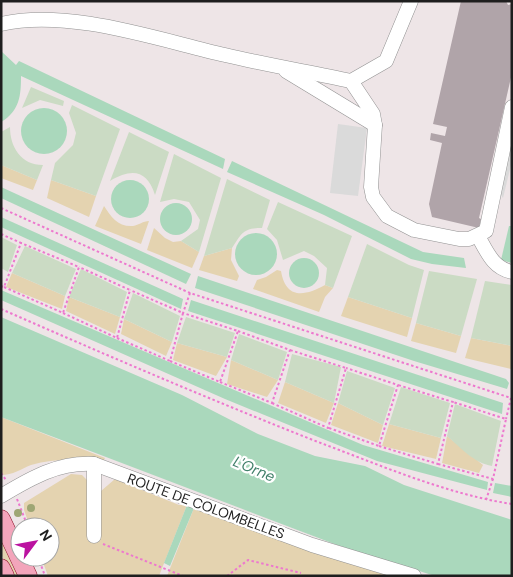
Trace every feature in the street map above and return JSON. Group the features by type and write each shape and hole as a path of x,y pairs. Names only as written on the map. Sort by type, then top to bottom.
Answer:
{"main road":[{"path":"1,519 28,576"},
{"path":"1,568 5,576"}],"street":[{"path":"1,24 46,20 95,25 351,81 386,61 411,1"},
{"path":"276,66 375,125"},
{"path":"351,81 374,114 371,187 373,197 387,216 414,230 459,239 478,236 486,231 510,124 512,107"},
{"path":"478,236 491,260 500,270 512,272"},
{"name":"ROUTE DE COLOMBELLES","path":"7,492 60,466 80,463 94,464 312,545 414,576"},
{"path":"94,464 94,536"}],"path":[{"path":"1,208 190,293 511,398 493,479 486,500"},
{"path":"1,234 183,313 506,420"},
{"path":"21,243 3,287 328,428 379,446 493,479"},
{"path":"63,313 79,267"},
{"path":"117,338 130,290"},
{"path":"170,361 190,293"},
{"path":"1,308 217,402 397,472 486,500 512,504"},
{"path":"220,382 238,331"},
{"path":"272,403 290,350"},
{"path":"328,428 346,368"},
{"path":"379,446 398,385"},
{"path":"438,464 453,402"},
{"path":"20,507 24,517"},
{"path":"94,536 102,544 184,576"},
{"path":"226,576 248,560 301,573"}],"shaded area":[{"path":"31,87 64,101 63,106 40,100 22,108"},
{"path":"72,105 120,129 96,196 51,180 55,163 73,145 76,133 69,113"},
{"path":"338,124 367,128 358,196 330,193"},
{"path":"10,127 12,141 18,154 29,162 43,165 37,180 1,165 1,132"},
{"path":"129,132 169,152 155,195 148,180 138,174 125,174 110,181"},
{"path":"509,139 512,142 512,161 503,198 497,190"},
{"path":"174,154 221,178 199,252 181,241 198,229 200,220 189,202 174,199 160,202"},
{"path":"1,165 37,180 33,190 1,178"},
{"path":"227,179 270,200 262,228 244,232 232,248 204,256"},
{"path":"51,180 96,196 89,217 47,198"},
{"path":"278,202 352,236 333,288 325,285 327,268 314,256 304,251 283,260 277,240 267,229"},
{"path":"104,206 112,217 123,225 133,226 149,221 141,244 95,226"},
{"path":"154,228 165,238 173,242 181,241 199,252 192,268 147,250"},
{"path":"1,237 17,245 8,272 1,268"},
{"path":"367,244 409,265 424,270 412,318 348,297"},
{"path":"25,246 76,269 65,296 12,273"},
{"path":"232,248 231,260 239,276 237,281 199,270 204,256"},
{"path":"81,269 127,292 120,317 69,297"},
{"path":"277,270 281,271 287,287 297,293 310,292 325,285 333,288 325,297 319,312 253,289 257,280"},
{"path":"429,271 477,279 461,336 416,323"},
{"path":"12,273 65,296 62,309 6,287"},
{"path":"485,281 512,285 512,346 471,338"},
{"path":"133,293 180,316 172,342 124,319"},
{"path":"69,297 120,317 115,334 66,311"},
{"path":"348,297 412,318 407,337 341,316"},
{"path":"186,317 235,333 227,357 177,343"},
{"path":"124,319 172,342 166,356 121,334"},
{"path":"416,323 461,336 456,353 411,341"},
{"path":"239,334 287,352 278,380 231,360"},
{"path":"471,338 512,346 511,369 465,358"},
{"path":"177,343 227,357 216,376 173,360"},
{"path":"292,354 341,367 334,403 285,382"},
{"path":"231,360 278,380 267,397 227,384"},
{"path":"347,371 395,388 383,425 338,403"},
{"path":"285,382 334,403 326,423 278,403"},
{"path":"401,387 450,403 441,438 389,424"},
{"path":"338,403 383,425 378,443 331,425"},
{"path":"455,404 501,421 492,466 479,462 447,436"},
{"path":"1,417 105,458 103,462 49,461 31,465 17,472 1,475"},
{"path":"389,424 441,438 436,459 382,446"},
{"path":"447,436 483,465 479,473 442,463"},
{"path":"71,474 82,475 87,480 90,536 101,536 101,491 115,479 179,505 187,505 159,576 48,576 45,567 60,567 60,517 26,517 24,503"},
{"path":"194,508 393,576 167,576"},
{"path":"1,534 10,553 10,567 17,567 21,576 12,576 1,554"}],"water":[{"path":"1,51 16,65 19,61 225,159 223,169 21,76 21,90 16,108 1,122"},
{"path":"44,108 57,112 63,118 67,131 63,144 57,150 44,154 31,150 25,144 21,131 25,118 31,112"},
{"path":"232,161 423,252 464,258 466,268 432,264 411,259 324,215 227,172"},
{"path":"130,180 143,186 149,199 143,212 130,218 117,212 111,199 117,186"},
{"path":"1,187 191,274 186,284 1,198"},
{"path":"176,203 187,208 192,219 187,230 176,235 165,230 160,219 165,208"},
{"path":"1,217 183,299 181,309 1,227"},
{"path":"509,226 512,226 512,263 501,260"},
{"path":"256,233 271,239 277,254 271,269 256,275 241,269 235,254 241,239"},
{"path":"304,258 315,262 319,273 315,284 304,288 293,284 289,273 293,262"},
{"path":"198,276 506,379 509,383 507,389 414,361 195,288"},
{"path":"1,290 363,445 488,482 487,490 377,461 225,399 1,300"},
{"path":"191,300 503,403 502,414 188,311"},
{"name":"L'Orne","path":"1,317 182,395 258,434 315,456 365,466 404,485 512,520 512,576 435,576 337,545 1,417"},
{"path":"495,483 512,486 512,497 493,493"},
{"path":"187,505 194,508 170,566 164,563"}],"building":[{"path":"461,1 506,1 508,5 512,4 512,73 479,218 481,219 479,228 432,217 429,204 442,143 430,140 431,133 445,136 447,127 433,124"}]}
